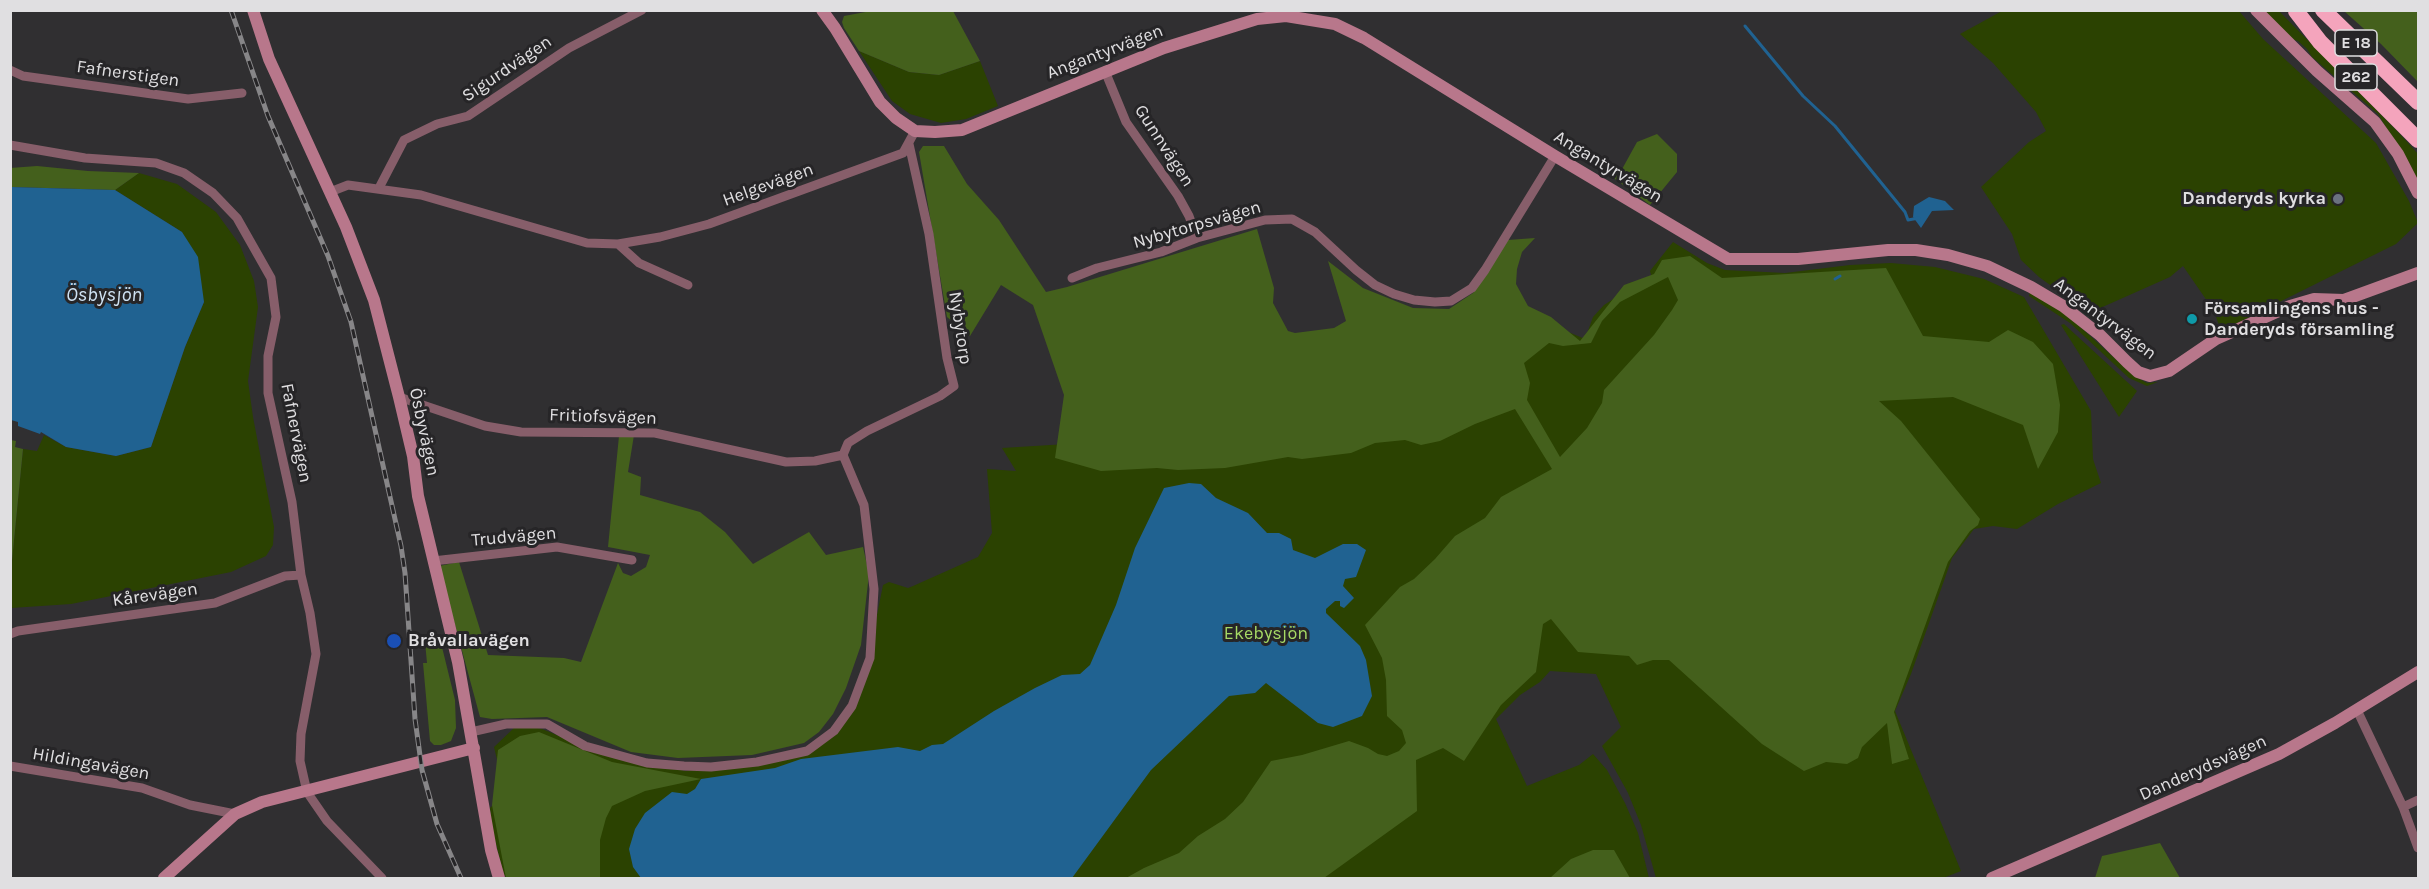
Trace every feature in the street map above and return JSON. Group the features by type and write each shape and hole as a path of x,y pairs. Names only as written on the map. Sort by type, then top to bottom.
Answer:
{"highway":[{"name":"E 18","path":"2323,10 2418,104"},
{"name":"E 18","path":"2296,11 2418,133"},
{"name":"262","path":"2296,11 2320,42 2418,140"}],"street":[{"name":"Ösbyvägen","path":"253,10 269,59 346,227 374,300 413,456 418,496 458,662 491,850 500,879"},
{"name":"Sigurdvägen","path":"379,188 404,140 437,124 468,116 569,48 642,10"},
{"path":"2256,10 2317,71 2375,122 2398,154 2418,193"},
{"path":"826,11 880,102 896,118 915,131 909,144"},
{"name":"Angantyrvägen","path":"915,131 962,130 1164,48 1257,19 1286,16 1335,24 1364,38 1728,259 1762,260 1854,252 1916,250 1948,255 1987,266 2031,287 2063,306 2100,335 2133,367 2150,376 2169,371 2216,339 2289,306 2314,299 2344,300 2418,273"},
{"name":"Fafnerstigen","path":"10,70 23,76 188,99 242,93"},
{"name":"Gunnvägen","path":"1105,71 1126,122 1178,196 1197,238"},
{"name":"Helgevägen","path":"330,192 348,185 421,195 587,243 618,244 660,237 709,224 903,153 909,144"},
{"name":"Nybytorp","path":"843,455 848,443 867,431 940,396 954,386 947,358 929,234 909,144"},
{"name":"Fafnervägen","path":"10,145 85,158 156,163 184,173 213,193 237,218 271,278 276,317 268,356 268,393 292,502 301,575 316,654 300,761 307,792 327,821 382,879"},
{"name":"Nybytorpsvägen","path":"1072,278 1097,268 1161,252 1197,238 1265,220 1292,219 1315,232 1375,285 1414,300 1451,301 1472,288 1485,270 1555,156"},
{"path":"618,244 639,263 688,285"},
{"name":"Fritiofsvägen","path":"399,397 485,426 521,432 655,434 786,462 815,461 843,455"},
{"path":"471,732 506,724 547,724 585,746 637,760 711,767 757,762 807,751 834,731 852,706 870,658 873,621 874,589 864,505 843,455"},
{"name":"Trudvägen","path":"434,561 557,547 632,560"},
{"name":"Kårevägen","path":"10,634 214,603 285,576 301,575"},
{"name":"Danderydsvägen","path":"1992,879 2247,770 2357,710 2418,672"},
{"path":"2357,710 2403,807 2418,848"},
{"path":"164,879 234,814 262,802 474,748"},
{"name":"Hildingavägen","path":"10,766 142,788 190,805 234,814"},
{"path":"2403,807 2418,800"}],"green space":[{"path":"871,11 953,11 980,61 939,75 909,72 859,51 842,22 844,16"},
{"path":"2002,11 2239,11 2263,39 2376,143 2409,201 2418,223 2396,244 2221,331 2214,311 2183,266 2170,277 2089,313 2039,277 2021,260 2012,234 1981,187 2029,142 2046,131 2036,112 1993,63 1960,34"},
{"path":"2264,11 2279,11 2418,154 2418,182 2378,114 2312,57 2298,41 2291,39"},
{"path":"2344,11 2418,11 2418,82 2381,44"},
{"path":"859,51 909,72 939,75 980,61 998,106 966,119 941,123 910,114 892,101"},
{"path":"1657,134 1677,154 1677,172 1650,205 1607,173 1621,171 1637,142"},
{"path":"923,146 944,146 967,184 999,220 1046,292 1257,229 1274,288 1273,303 1288,331 1295,333 1334,328 1346,321 1328,261 1363,288 1413,308 1449,309 1473,293 1508,240 1535,238 1522,252 1516,284 1528,306 1551,317 1580,341 1624,285 1654,274 1662,260 1690,256 1722,278 1886,268 1923,336 1989,342 2008,330 2033,342 2053,364 2060,405 2058,432 2038,469 2023,425 1953,397 1879,401 1901,421 1980,519 1978,525 1970,531 1948,562 1894,712 1909,759 1892,764 1887,723 1862,747 1858,758 1847,764 1826,762 1804,771 1762,744 1669,660 1653,660 1637,665 1629,656 1578,652 1551,619 1543,624 1536,672 1501,705 1464,761 1443,748 1416,760 1417,811 1324,878 1126,878 1179,853 1198,836 1225,819 1243,802 1271,761 1302,755 1349,741 1387,756 1399,751 1406,743 1402,730 1387,716 1386,680 1382,658 1365,625 1400,587 1414,579 1455,536 1485,518 1501,497 1552,469 1515,409 1475,424 1440,441 1421,445 1405,440 1375,443 1351,453 1302,459 1288,457 1225,468 1101,471 1055,458 1064,395 1033,305 1001,285 970,336 947,317 919,152","holes":["1668,277 1678,300 1654,335 1604,390 1602,403 1587,428 1560,457 1527,400 1530,383 1524,363 1549,343 1563,346 1591,343 1602,321 1620,302"]},
{"path":"37,166 139,173 115,190 11,187 10,168"},
{"path":"139,173 177,184 216,212 240,245 254,281 258,307 248,381 274,527 273,545 266,556 231,572 71,604 11,608 11,571 23,449 37,451 44,435 66,447 116,456 151,447 185,347 204,302 182,232 115,190"},
{"name":"Ekebysjön","path":"1673,242 1707,263 1725,270 1785,273 1850,265 1891,263 1935,267 1984,279 2024,297 2091,411 2093,459 2101,483 2058,504 2017,529 1993,526 1974,529 1952,558 1911,674 1895,711 1961,871 1943,878 1656,878 1641,825 1628,793 1602,746 1621,727 1596,674 1550,671 1540,682 1520,695 1496,719 1527,786 1579,765 1593,754 1607,770 1625,803 1638,833 1649,878 507,878 504,875 492,829 490,808 498,800 499,768 494,747 514,728 528,726 542,729 599,752 686,771 804,750 839,723 858,685 874,630 883,585 889,582 908,588 978,557 992,533 987,469 1016,471 1002,448 1115,441 1566,331 1585,339 1593,317 1604,305 1621,294 1631,282 1646,282 1652,278 1650,271"},
{"path":"2030,292 2065,313 2134,376 2147,383 2158,382 2147,386 2129,378 2070,323 2029,296"},
{"path":"2064,324 2137,391 2119,417 2061,325"},
{"path":"634,435 628,472 641,477 640,495 700,512 725,532 753,564 809,532 826,555 863,547 869,574 861,645 846,688 833,714 819,732 804,743 752,755 678,758 631,752 547,717 492,719 480,717 439,566 459,562 488,655 564,658 581,662 618,563 623,573 631,576 646,567 650,555 608,547 619,436"},
{"path":"11,440 16,441 15,447 23,449 11,571"},
{"path":"438,640 442,647 455,700 456,728 451,741 434,745 430,741 423,663 427,663 425,642"},
{"path":"539,732 612,762 701,779 645,791 612,806 600,840 600,878 506,878 492,805 498,750 520,736"},
{"path":"2160,843 2180,878 2095,878 2102,856"},
{"path":"1593,850 1614,850 1630,878 1550,878 1571,859"}],"water":[{"name":"Ösbysjön","path":"11,187 115,190 182,232 198,257 204,302 185,347 151,447 116,456 66,447 41,432 40,434 18,426 18,422 11,420"},
{"path":"1929,197 1945,201 1954,210 1932,211 1921,228 1913,217 1914,206"},
{"name":"Ekebysjön","path":"1189,483 1201,484 1216,498 1248,513 1267,533 1279,533 1291,539 1293,550 1315,558 1343,544 1357,544 1366,550 1356,577 1345,579 1343,586 1354,598 1344,608 1340,606 1340,601 1335,601 1326,609 1326,613 1360,646 1366,660 1372,696 1362,716 1333,727 1318,723 1266,683 1255,693 1229,696 1151,770 1072,878 641,878 633,867 629,849 635,829 645,813 672,792 687,794 695,789 701,779 775,768 801,759 898,747 920,751 932,745 943,744 994,711 1062,675 1080,674 1090,665 1116,605 1135,548 1164,488"}],"waterway":[{"path":"1745,26 1803,96 1835,126 1905,212 1908,220 1919,218"},
{"path":"1835,279 1840,276"}],"railway":[{"path":"231,10 268,116 328,256 351,322 401,546 405,573 415,719 422,770 437,824 461,878"}],"place":[{"name":"Danderyds kyrka","path":"2338,199"},
{"name":"Församlingens hus - Danderyds församling","path":"2192,319"},
{"name":"Bråvallavägen","path":"394,641"}]}
